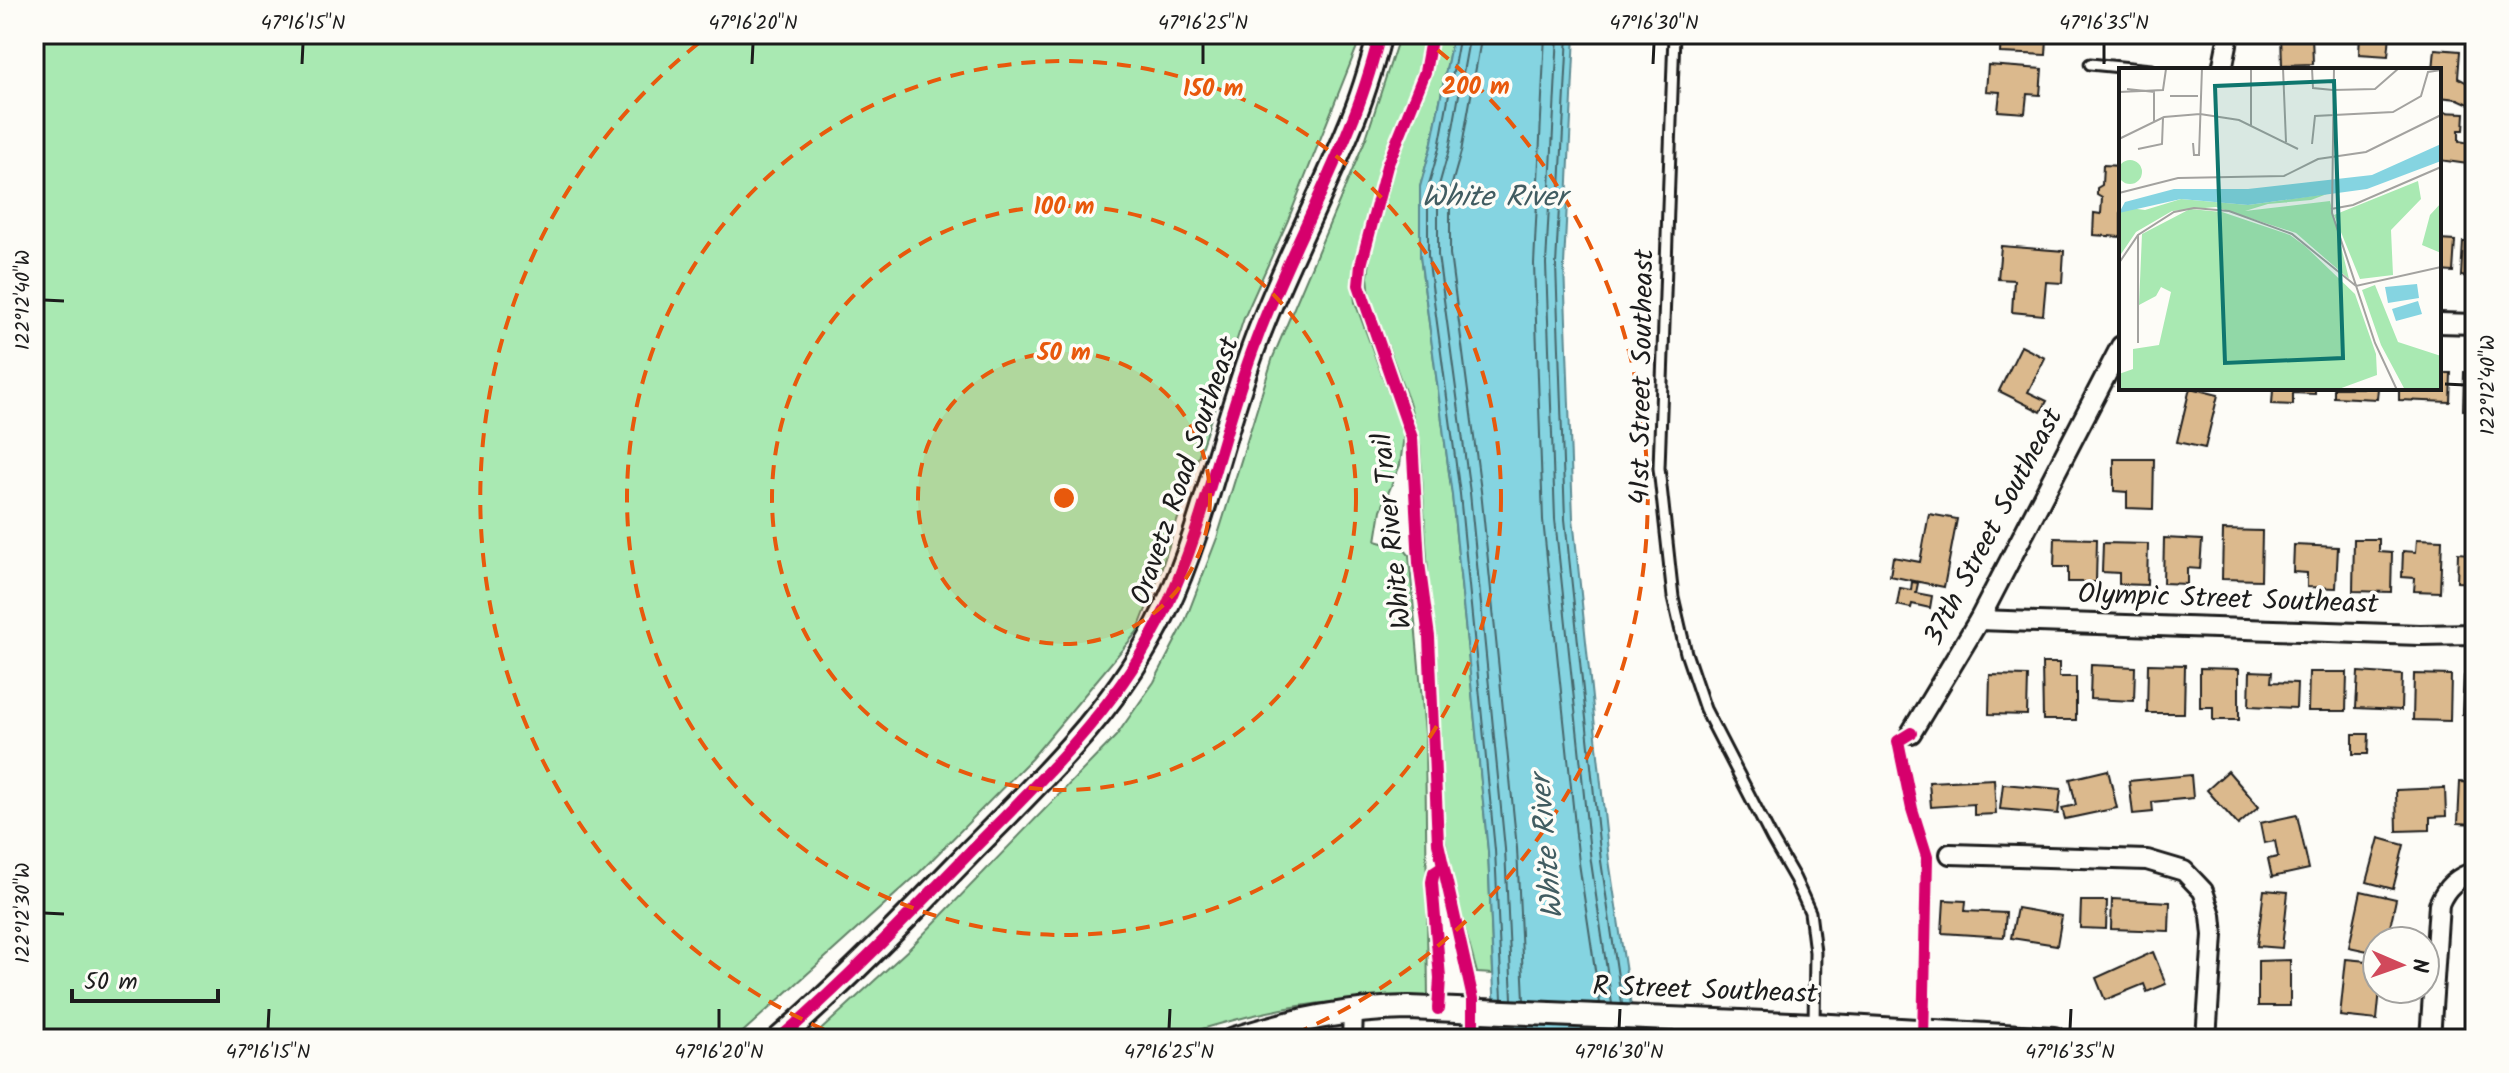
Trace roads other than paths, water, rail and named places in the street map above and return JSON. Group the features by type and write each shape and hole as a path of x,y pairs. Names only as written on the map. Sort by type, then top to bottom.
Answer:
{"street":[{"name":"Oravetz Road Southeast","path":"779,1039 830,993 1032,790 1101,714 1145,649 1182,569 1256,342 1350,126 1366,85 1380,34"},
{"path":"2222,68 2229,34"},
{"path":"2441,323 2475,324"},
{"name":"37th Street Southeast","path":"1911,733 1979,620 2119,350"},
{"name":"Olympic Street Southeast","path":"1979,620 2420,635 2475,634"},
{"path":"1950,854 2147,860 2184,871 2203,891 2212,925 2206,1039"},
{"path":"2430,1039 2437,913 2449,887 2475,872"},
{"name":"R Street Southeast","path":"1234,1039 1293,1021 1353,1011 1409,1008 1695,1021 1814,1032 2054,1039"},
{"path":"1352,1039 1353,1011"}],"lane":[{"name":"41st Street Southeast","path":"1674,34 1659,468 1673,597 1686,653 1705,709 1810,912 1815,952 1814,1032"},
{"path":"2090,64 2131,68"}],"water":[{"name":"White River","path":"1453,34 1575,34 1564,265 1573,518 1609,860 1636,1039 1496,1039 1488,851 1452,495 1420,256 1420,187"}]}
